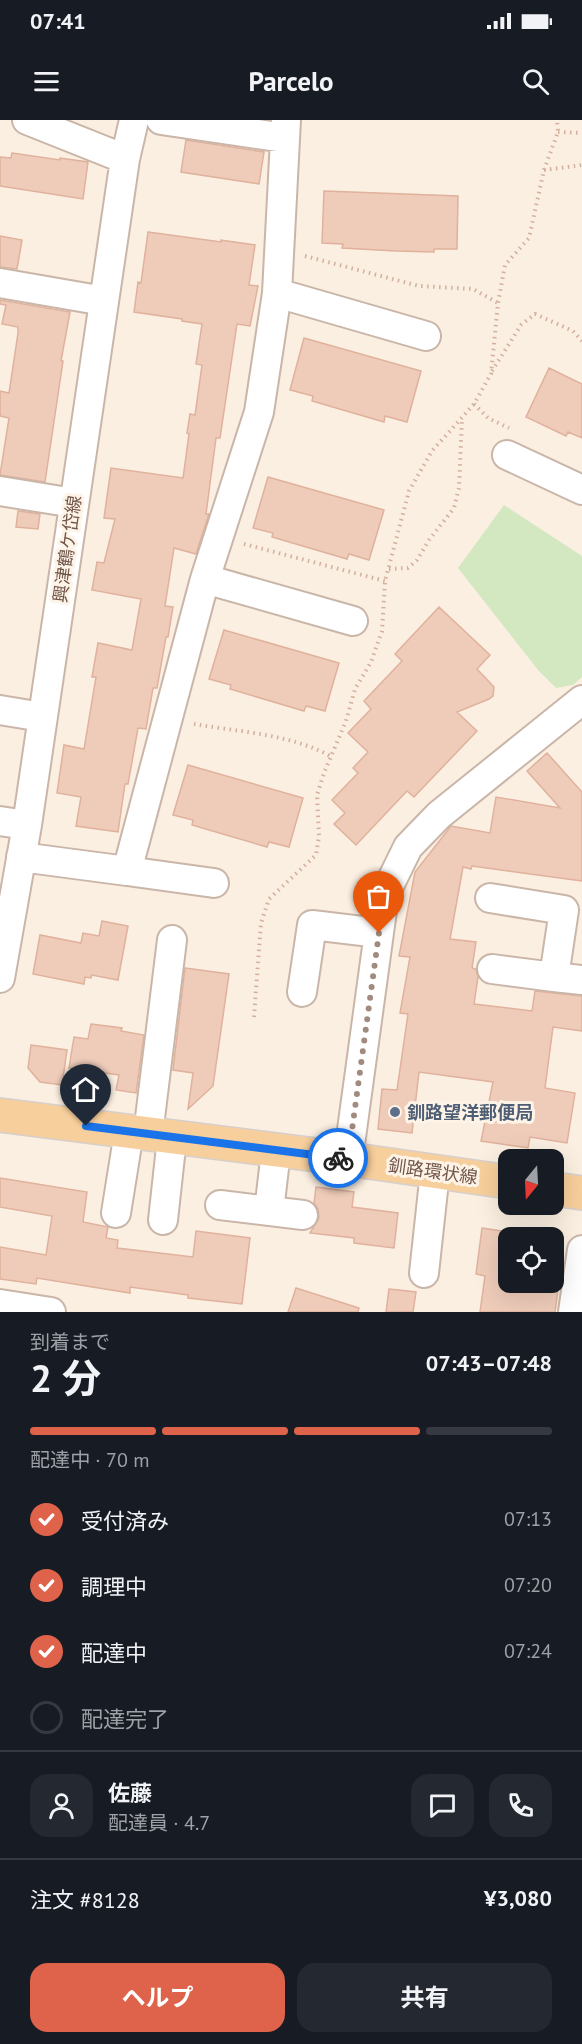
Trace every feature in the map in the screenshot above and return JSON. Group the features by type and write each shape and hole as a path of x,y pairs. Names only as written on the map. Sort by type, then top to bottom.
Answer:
{"main road":[{"name":"釧路環状線","path":"0,1115 348,1159 498,1181"},
{"path":"564,1190 582,1193"}],"street":[{"path":"27,120 125,159"},
{"name":"興津鶴ケ岱線","path":"0,978 21,857 13,823 42,717 125,159 134,120"},
{"path":"127,872 205,579 259,412 277,293 286,129 161,120"},
{"path":"0,283 104,301"},
{"path":"277,293 426,336"},
{"path":"507,455 582,490"},
{"path":"0,492 74,502"},
{"path":"205,579 353,621"},
{"path":"348,1159 384,896 408,847 439,815 582,700"},
{"path":"0,710 42,717"},
{"path":"21,857 214,884"},
{"path":"490,898 564,910 554,977"},
{"path":"302,992 312,925 379,933"},
{"path":"163,1220 150,1135 172,940"},
{"path":"492,969 582,980"},
{"path":"116,1213 150,1135"},
{"path":"269,1211 276,1151"},
{"path":"424,1273 435,1172"},
{"path":"220,1205 303,1215"},
{"path":"573,1312 582,1250"},
{"path":"0,1304 51,1312"}],"path":[{"path":"491,374 498,303 505,265 529,238 544,170 558,132 557,120"},
{"path":"558,132 582,133"},
{"path":"544,170 582,165"},
{"path":"304,256 419,286 473,289 498,303"},
{"path":"254,1017 261,922 269,899 316,855 319,836 317,795 346,721 355,689 372,662 382,631 385,582 409,491 432,452 474,404 521,325 535,314 573,331 582,341"},
{"path":"389,569 408,568 417,560 429,540 454,508 459,488 462,417"},
{"path":"242,543 385,582"},
{"path":"193,723 315,747 332,757"}],"green space":[{"path":"504,505 582,556 582,677 573,685 556,688 538,670 458,568"}],"building":[{"path":"186,140 264,152 259,184 181,172"},
{"path":"12,153 88,162 83,199 0,186 0,157 11,158"},
{"path":"324,191 458,196 457,249 434,249 434,252 396,251 342,248 343,244 322,243"},
{"path":"148,232 255,245 249,285 258,286 250,326 237,324 220,438 216,438 206,514 209,514 196,554 174,548 165,606 173,607 168,637 166,637 157,688 153,688 146,729 138,728 128,784 125,784 118,832 76,826 81,797 57,793 64,745 84,749 96,677 92,677 98,643 132,650 141,599 92,590 97,562 104,563 115,519 104,518 111,468 183,478 190,414 195,415 202,365 196,364 202,324 134,312 138,282 141,283"},
{"path":"0,236 22,240 17,269 0,267"},
{"path":"0,300 70,312 45,482 0,475 9,418 0,416 0,391 9,393 18,327 2,324 6,305 0,304"},
{"path":"304,338 421,371 407,422 385,416 384,422 312,401 313,396 290,390"},
{"path":"549,368 582,384 582,438 568,432 566,436 526,417"},
{"path":"268,477 384,510 369,560 349,554 347,559 272,537 273,533 253,528"},
{"path":"18,511 40,514 38,529 16,527"},
{"path":"439,607 490,655 477,669 494,687 493,696 457,712 477,731 414,797 407,791 356,845 334,824 345,813 332,800 358,773 353,768 368,752 348,733 371,709 364,701 402,661 395,654"},
{"path":"224,630 339,663 325,711 306,706 304,711 230,689 231,685 209,679"},
{"path":"547,753 582,792 582,881 472,866 471,869 463,867 450,939 476,942 472,968 476,969 478,977 474,1004 532,1011 535,991 582,996 582,1031 553,1027 545,1088 575,1093 567,1143 530,1137 528,1148 481,1141 493,1082 419,1072 412,1133 378,1129 382,1089 397,1090 408,1014 400,1013 410,957 399,956 415,872 451,826 490,833 496,797 560,808 527,771"},
{"path":"188,765 303,798 289,847 269,842 267,847 192,825 193,820 173,815"},
{"path":"102,921 128,926 118,980 92,975 91,978 85,977 84,984 33,974 40,935 81,943 83,933 99,936"},
{"path":"185,968 229,974 213,1086 188,1109 193,1073 173,1070"},
{"path":"91,1024 122,1028 121,1031 144,1035 136,1093 116,1090 119,1075 69,1068 74,1037 88,1039"},
{"path":"31,1045 67,1050 62,1085 40,1082 28,1068"},
{"path":"0,1178 87,1192 83,1222 108,1227 106,1238 118,1240 117,1248 193,1257 196,1231 250,1238 242,1304 188,1298 188,1295 130,1287 130,1293 37,1278 36,1284 0,1279 0,1247 46,1255 52,1216 0,1207"},
{"path":"316,1187 354,1192 352,1207 398,1213 394,1248 354,1243 354,1238 310,1233 319,1218 318,1209 314,1203"},
{"path":"482,1228 498,1230 498,1293 558,1293 555,1312 480,1312 485,1276 476,1274"},
{"path":"296,1288 359,1308 358,1312 288,1312"},
{"path":"389,1289 416,1292 413,1312 386,1312"}],"way so far":[{"path":"338,1158 348,1159 379,933"}],"place":[{"name":"釧路望洋郵便局","path":"395,1112"}],"route":[{"path":"86,1126 338,1158"}]}
